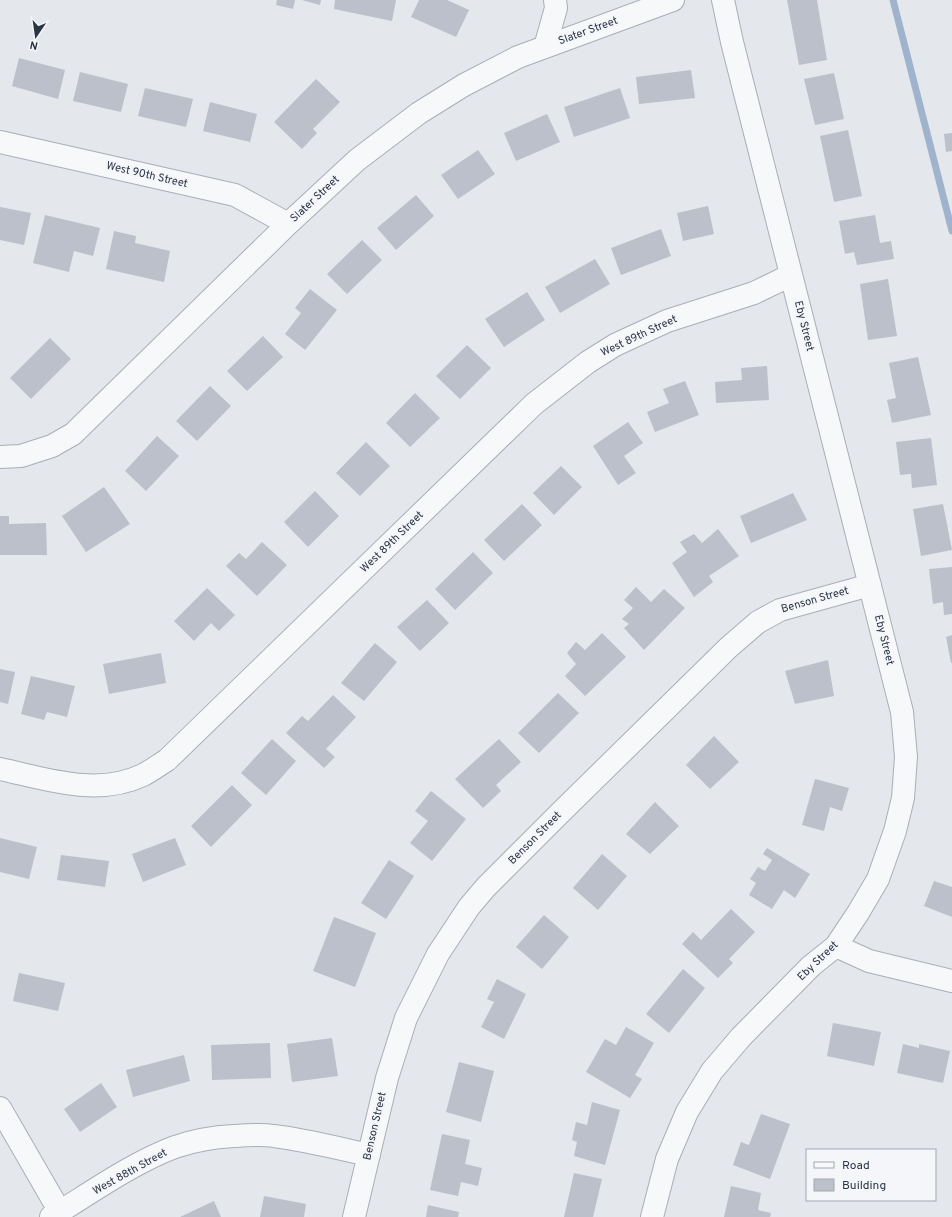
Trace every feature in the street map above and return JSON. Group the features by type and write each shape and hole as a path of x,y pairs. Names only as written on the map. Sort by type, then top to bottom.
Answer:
{"street":[{"path":"545,46 556,8 555,0"},
{"name":"Slater Street","path":"0,457 22,456 52,446 73,434 288,224 357,160 419,113 464,85 518,57 673,0"},
{"name":"Eby Street","path":"652,1217 670,1153 687,1112 712,1071 741,1037 812,966 836,946 878,879 895,831 903,798 906,757 902,712 732,42 723,0"},
{"name":"West 90th Street","path":"0,142 235,195 288,224"},
{"name":"West 89th Street","path":"0,769 81,786 113,784 143,775 166,760 534,404 588,362 615,345 667,321 754,293 791,275"},
{"name":"Benson Street","path":"354,1217 386,1078 406,1018 438,954 469,907 486,887 565,807 729,647 758,622 780,610 870,585"},
{"path":"836,946 869,961 952,980"},
{"name":"West 88th Street","path":"0,1108 55,1215 122,1174 155,1156 181,1145 215,1137 252,1134 273,1135 369,1155"}],"building":[{"path":"277,0 295,0 293,9 276,5"},
{"path":"302,0 321,0 320,5"},
{"path":"335,0 396,0 392,21 334,9"},
{"path":"419,0 447,0 469,10 456,37 411,17"},
{"path":"787,0 817,0 827,60 799,65"},
{"path":"19,58 65,70 58,99 12,86"},
{"path":"691,70 695,98 639,104 636,77"},
{"path":"80,72 128,84 121,112 73,101"},
{"path":"834,73 844,119 815,125 804,79"},
{"path":"316,79 340,102 313,129 317,133 302,149 274,122"},
{"path":"145,88 193,99 186,127 138,116"},
{"path":"620,88 630,118 574,137 564,107"},
{"path":"210,102 257,114 250,142 203,131"},
{"path":"547,114 560,142 516,161 504,133"},
{"path":"848,130 862,196 834,202 820,136"},
{"path":"952,133 952,151 946,152 944,134"},
{"path":"478,150 495,174 458,199 441,175"},
{"path":"416,195 434,216 396,250 377,228"},
{"path":"708,206 714,234 683,241 677,213"},
{"path":"0,207 31,213 24,245 0,240"},
{"path":"45,215 100,228 93,256 74,251 69,272 33,263"},
{"path":"875,215 880,243 891,241 894,259 857,265 854,252 845,254 839,221"},
{"path":"661,229 671,256 621,275 611,248"},
{"path":"114,231 136,236 135,243 170,251 164,282 106,269"},
{"path":"362,240 382,260 347,294 327,274"},
{"path":"595,259 610,284 560,313 545,287"},
{"path":"888,279 897,336 868,340 860,284"},
{"path":"310,289 337,310 305,350 285,334 301,313 295,308"},
{"path":"527,292 545,320 504,347 485,319"},
{"path":"263,336 283,357 247,391 227,371"},
{"path":"50,338 71,359 31,399 10,378"},
{"path":"467,345 491,368 460,399 436,376"},
{"path":"918,357 931,415 892,423 887,400 896,398 889,363"},
{"path":"767,366 769,400 716,403 715,382 742,380 741,368"},
{"path":"685,381 699,415 655,432 647,412 669,403 663,389"},
{"path":"210,386 231,406 197,441 176,421"},
{"path":"415,393 440,418 410,447 386,423"},
{"path":"628,422 643,443 624,456 636,473 618,485 593,446"},
{"path":"157,436 179,456 146,491 125,471"},
{"path":"931,438 937,485 912,488 911,474 900,475 896,442"},
{"path":"366,442 390,466 360,496 336,473"},
{"path":"561,466 582,487 554,515 533,493"},
{"path":"104,487 130,524 86,552 62,516"},
{"path":"315,491 339,516 308,547 284,522"},
{"path":"793,493 807,520 751,543 740,516"},
{"path":"522,504 542,525 504,561 484,540"},
{"path":"943,504 952,550 921,556 913,509"},
{"path":"0,516 9,516 9,524 46,523 47,555 0,555"},
{"path":"718,529 739,556 709,576 713,582 694,597 672,563 687,552 680,542 694,534 702,543"},
{"path":"262,542 287,565 257,596 226,566 239,553 246,559"},
{"path":"473,552 493,573 455,610 435,589"},
{"path":"952,567 952,614 944,615 943,602 933,604 929,569"},
{"path":"636,587 651,602 664,589 685,608 644,650 624,628 629,624 622,619 633,608 624,600"},
{"path":"207,588 235,615 219,631 211,623 194,641 174,621"},
{"path":"427,600 449,623 420,651 397,627"},
{"path":"602,633 626,657 585,696 565,676 576,664 567,653 576,642 585,650"},
{"path":"952,635 952,663 951,663 946,637"},
{"path":"375,643 397,662 364,701 341,683"},
{"path":"161,653 166,683 109,694 103,664"},
{"path":"828,660 834,696 795,704 785,671"},
{"path":"0,669 15,672 8,704 0,702"},
{"path":"31,676 75,686 67,717 47,712 44,720 21,714"},
{"path":"558,693 579,713 539,753 518,733"},
{"path":"333,695 356,717 326,749 335,757 324,768 286,733 302,716 308,721"},
{"path":"714,736 739,762 710,789 686,765"},
{"path":"272,739 296,761 266,795 241,773"},
{"path":"499,739 521,762 496,785 501,791 483,808 455,779"},
{"path":"815,779 849,788 842,811 830,807 824,831 802,825"},
{"path":"232,785 252,805 211,847 191,826"},
{"path":"431,791 466,819 432,861 410,843 428,821 415,811"},
{"path":"655,802 679,826 650,854 626,834"},
{"path":"0,838 37,847 29,879 0,872"},
{"path":"175,838 186,865 143,882 132,854"},
{"path":"767,848 810,874 795,898 784,890 772,909 749,895 756,883 750,879 758,867 765,871 772,860 763,854"},
{"path":"602,854 627,876 598,910 573,888"},
{"path":"61,855 109,861 105,887 57,880"},
{"path":"389,860 414,876 386,919 361,903"},
{"path":"934,881 952,887 952,917 924,906"},
{"path":"731,909 755,932 729,959 733,963 718,978 682,944 693,932 701,940"},
{"path":"544,915 569,937 542,969 516,947"},
{"path":"334,917 376,933 355,987 313,971"},
{"path":"683,969 705,988 669,1033 646,1014"},
{"path":"19,973 65,983 58,1011 13,1001"},
{"path":"497,979 526,994 504,1039 481,1027 494,1002 487,999"},
{"path":"833,1023 881,1032 874,1066 827,1056"},
{"path":"626,1027 654,1043 635,1075 642,1079 630,1098 586,1072 605,1039 616,1045"},
{"path":"332,1038 338,1076 292,1082 287,1044"},
{"path":"270,1043 271,1078 212,1080 211,1045"},
{"path":"903,1044 919,1048 919,1044 950,1051 943,1083 897,1073"},
{"path":"184,1055 190,1081 133,1097 126,1070"},
{"path":"459,1062 494,1071 481,1122 446,1112"},
{"path":"101,1083 117,1107 80,1132 64,1109"},
{"path":"592,1102 620,1110 605,1165 574,1156 577,1142 572,1140 576,1122 587,1125"},
{"path":"761,1114 790,1124 770,1179 733,1165 741,1142 749,1145"},
{"path":"442,1134 470,1140 465,1164 482,1168 478,1186 461,1182 458,1196 430,1190"},
{"path":"574,1173 602,1179 593,1217 564,1217"},
{"path":"731,1186 761,1193 758,1210 771,1213 770,1217 724,1217"},
{"path":"264,1196 306,1204 304,1217 260,1217"},
{"path":"214,1201 221,1217 180,1217"},
{"path":"428,1205 459,1212 458,1217 426,1217"}],"waterway":[{"path":"893,0 952,231"}]}
